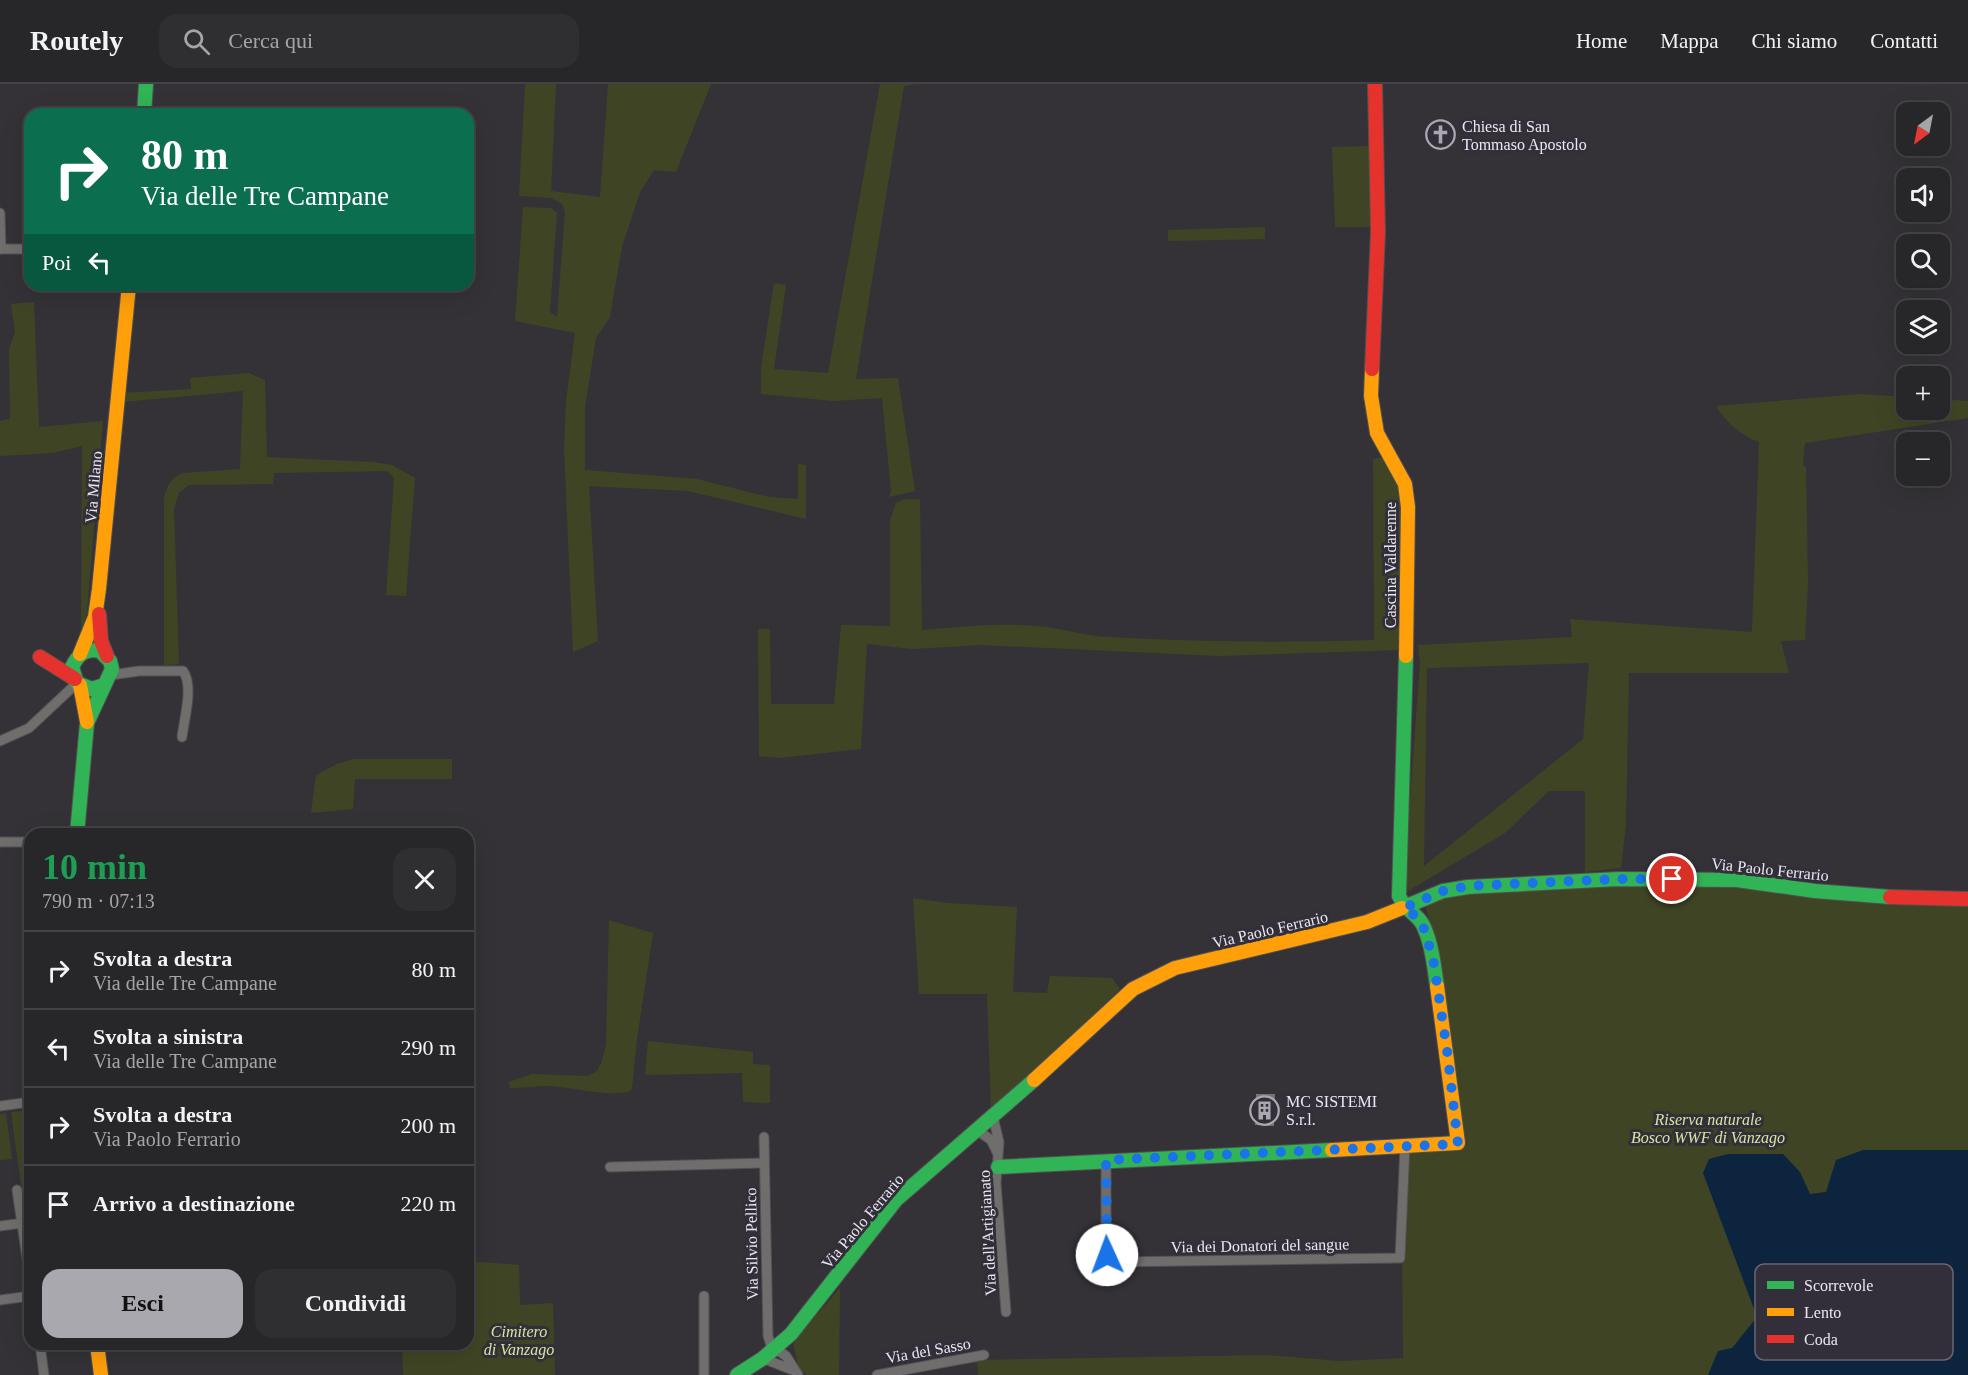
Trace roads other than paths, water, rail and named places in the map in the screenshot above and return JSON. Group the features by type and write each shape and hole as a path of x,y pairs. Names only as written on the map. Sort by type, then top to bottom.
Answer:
{"street":[{"path":"144,108 146,84"},
{"name":"Cascina Valdarenne","path":"1375,84 1378,232 1371,396 1377,434 1405,484 1408,507 1406,662 1398,896 1404,908"},
{"path":"0,213 0,249 24,249"},
{"name":"Via Milano","path":"79,655 95,617 99,589 128,291"},
{"name":"Via Milano","path":"99,589 99,625 101,641 107,656"},
{"path":"87,722 108,680 112,668 107,656 96,650 79,655 40,657 77,682 92,689 108,680 140,671 183,672 188,680 182,736"},
{"path":"77,828 87,722 72,667 79,655"},
{"path":"0,741 29,728 77,682"},
{"path":"0,842 24,842"},
{"name":"Via Paolo Ferrario","path":"737,1375 773,1355 896,1200 993,1117 1133,989 1175,968 1367,922 1443,891 1468,886 1618,879 1737,880 1815,891 1901,898 1968,899"},
{"path":"998,1160 1106,1160 1456,1144 1458,1142 1433,958 1423,926 1417,917 1404,908"},
{"path":"0,1107 24,1103"},
{"name":"Via dell'Artigianato","path":"993,1117 999,1134 996,1183 1006,1312"},
{"name":"Via dell'Artigianato","path":"977,1130 991,1140 998,1160"},
{"name":"Via Silvio Pellico","path":"764,1137 768,1336 773,1355"},
{"name":"Via dei Donatori del sangue","path":"1106,1160 1106,1250 1109,1259 1113,1262 1400,1258 1405,1146"},
{"path":"610,1167 764,1163"},
{"path":"17,1190 24,1216"},
{"path":"0,1226 24,1223"},
{"path":"704,1296 704,1375"},
{"path":"0,1300 24,1297"},
{"path":"41,1350 44,1375"},
{"path":"98,1350 101,1375"},
{"path":"773,1355 797,1373"},
{"path":"773,1355 797,1373"},
{"name":"Via del Sasso","path":"877,1375 984,1355"}],"water":[{"path":"1863,1150 1968,1150 1968,1375 1708,1375 1718,1351 1732,1348 1755,1319 1755,1360 1953,1360 1953,1264 1755,1264 1755,1312 1703,1173 1709,1159 1728,1154 1783,1154 1800,1172 1810,1194 1826,1192 1836,1160"}],"place":[{"name":"Chiesa di San Tommaso Apostolo","path":"1441,135"},
{"name":"MC SISTEMI S.r.l.","path":"1265,1110"}],"park label":[{"name":"Riserva naturale Bosco WWF di Vanzago","path":"1708,1128"},
{"name":"Cimitero di Vanzago","path":"519,1340"}]}
